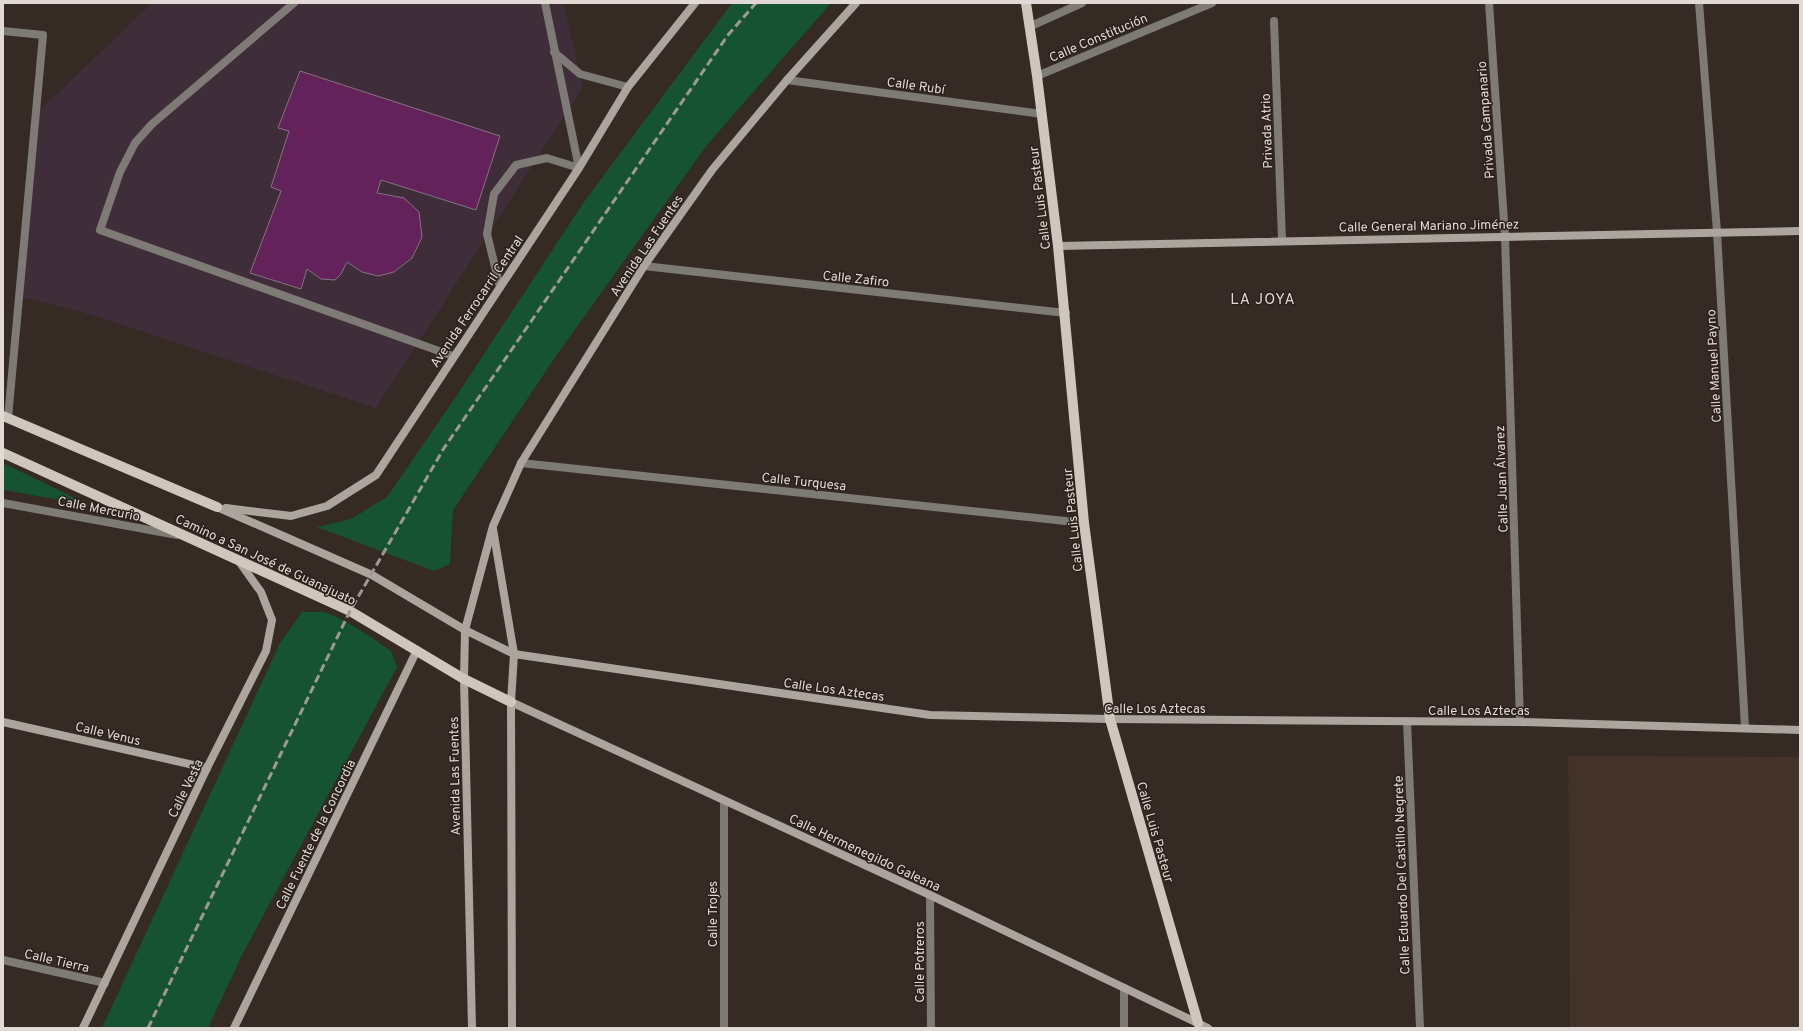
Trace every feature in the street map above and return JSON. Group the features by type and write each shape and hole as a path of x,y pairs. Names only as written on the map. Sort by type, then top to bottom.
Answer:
{"main road":[{"name":"Avenida Ferrocarril Central","path":"217,507 291,516 327,506 376,475 453,356 579,168 628,87 695,3"},
{"name":"Avenida Las Fuentes","path":"472,1028 464,679 465,630 493,526 521,463 644,266 712,170 787,80 856,3"},
{"name":"Calle Luis Pasteur","path":"1026,3 1042,114 1066,313 1084,523 1110,719 1198,1023"},
{"name":"Calle General Mariano Jiménez","path":"1058,246 1282,240 1800,231"},
{"name":"Camino a San José de Guanajuato","path":"5,417 217,507 372,576 465,630 514,654"},
{"name":"Camino a San José de Guanajuato","path":"3,453 350,611 464,679 511,702"},
{"path":"493,526 514,654 511,702 512,1028"},
{"name":"Calle Vesta","path":"83,1028 207,768 266,651 272,620 261,592 238,560"},
{"name":"Calle Fuente de la Concordia","path":"234,1028 417,650"},
{"name":"Calle Los Aztecas","path":"514,654 930,715 1110,719 1520,722 1745,727 1800,730"},
{"name":"Calle Hermenegildo Galeana","path":"511,702 930,895 1208,1028"},
{"name":"Calle Venus","path":"3,722 207,768"}],"street":[{"path":"294,3 152,124 135,143 120,172 100,230 453,356"},
{"path":"500,287 487,234 494,194 516,165 547,158 579,168 545,3"},
{"path":"1030,26 1082,3"},
{"name":"Calle Constitución","path":"1037,76 1212,3"},
{"name":"Privada Campanario","path":"1489,3 1505,236"},
{"name":"Calle Manuel Payno","path":"1699,3 1717,232 1745,727"},
{"name":"Privada Atrio","path":"1274,21 1282,240"},
{"path":"3,31 43,35 5,417"},
{"path":"554,52 580,74 628,87"},
{"name":"Calle Rubí","path":"787,80 1042,114"},
{"name":"Calle Juan Álvarez","path":"1505,236 1520,722"},
{"name":"Calle Zafiro","path":"644,266 1066,313"},
{"name":"Calle Turquesa","path":"521,463 1084,523"},
{"name":"Calle Mercurio","path":"3,503 190,538"},
{"name":"Calle Eduardo Del Castillo Negrete","path":"1407,721 1420,1028"},
{"name":"Calle Trojes","path":"724,801 724,1028"},
{"name":"Calle Potreros","path":"930,895 931,1028"},
{"name":"Calle Tierra","path":"3,960 105,983"},
{"path":"1124,988 1124,1028"}],"shaded area":[{"path":"152,3 563,3 583,87 376,408 85,313 22,297 39,111"},
{"path":"1568,756 1800,757 1800,1028 1570,1028"}],"green space":[{"path":"732,3 831,3 707,145 556,356 453,510 450,564 434,571 317,527 351,519 387,497 453,401 584,202"},
{"path":"3,463 89,505 3,490"},
{"path":"302,612 324,612 339,618 391,651 397,667 242,955 208,1028 102,1028 280,643"}],"building":[{"path":"300,71 500,136 476,210 381,180 377,193 404,198 419,212 422,237 412,258 394,272 378,276 362,272 347,262 341,274 335,280 321,279 307,269 301,289 250,273 281,191 271,187 289,131 278,128"}],"railway":[{"path":"148,1028 350,611 444,448 728,35 756,3"}],"district":[{"name":"LA JOYA","path":"1263,299"}]}
